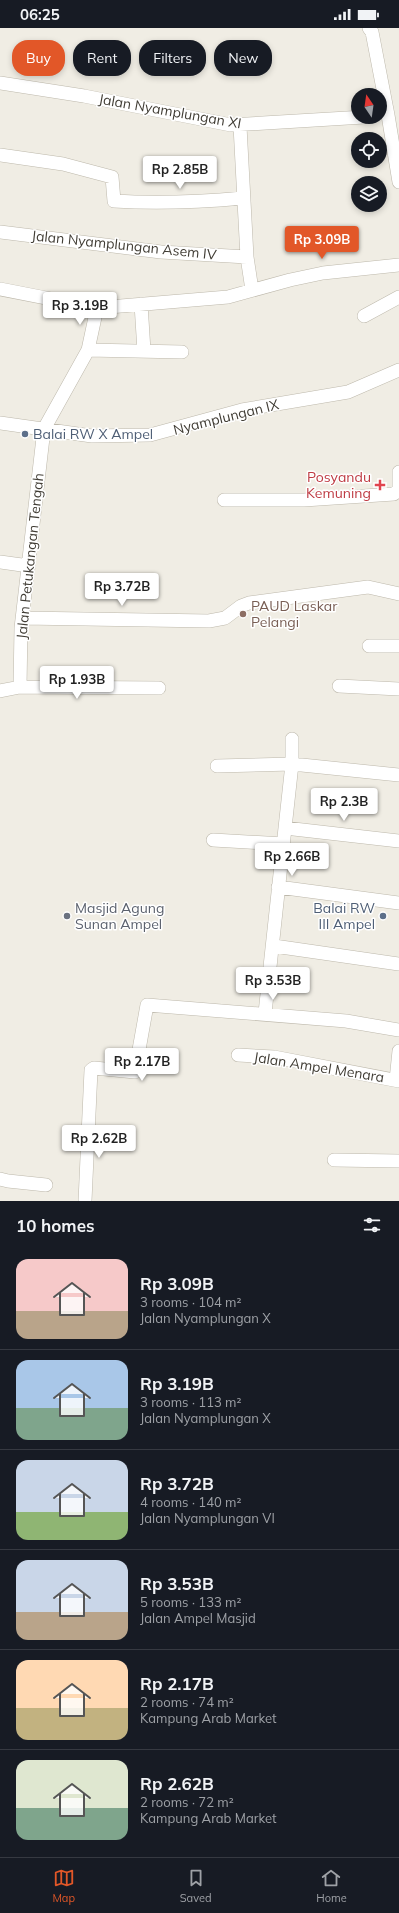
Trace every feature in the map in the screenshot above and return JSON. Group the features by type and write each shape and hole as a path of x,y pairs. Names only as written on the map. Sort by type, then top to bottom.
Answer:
{"street":[{"path":"369,28 372,32 389,115 399,182"},
{"name":"Jalan Nyamplungan XI","path":"0,83 84,96 240,126 351,118"},
{"path":"240,126 247,257 252,290"},
{"path":"0,155 63,164 112,177 114,201 152,203 205,202 243,198"},
{"name":"Jalan Nyamplungan Asem IV","path":"0,232 161,252 247,257"},
{"path":"0,289 97,308 228,297 322,273 399,265"},
{"path":"364,316 399,297"},
{"path":"141,304 144,351"},
{"path":"44,429 88,350 97,308"},
{"path":"88,350 182,352"},
{"name":"Nyamplungan IX","path":"0,423 92,436 138,436 156,434 242,410 352,391 399,370"},
{"name":"Jalan Petukangan Tengah","path":"20,687 23,618 44,429"},
{"path":"224,500 304,500 394,494 398,492 399,489 399,472"},
{"path":"0,562 29,566"},
{"path":"23,618 209,621 225,618 241,606 249,603 353,588 368,588 399,594"},
{"path":"369,646 399,646"},
{"path":"339,686 399,689"},
{"path":"0,691 20,687 159,688"},
{"path":"265,1013 274,946 278,887 286,828 292,764 292,739"},
{"path":"217,766 292,764 399,775"},
{"path":"286,828 399,841"},
{"path":"213,840 284,844"},
{"path":"278,887 399,904"},
{"path":"274,946 399,964"},
{"path":"85,1201 88,1116 92,1069 135,1072 146,1005 248,1014 265,1013 346,1021 399,1030"},
{"path":"397,1080 399,1051"},
{"name":"Jalan Ampel Menara","path":"238,1055 274,1057 397,1080"},
{"path":"334,1160 399,1161"},
{"path":"0,1179 46,1184"}],"place":[{"name":"Balai RW X Ampel","path":"25,434"},
{"name":"Posyandu Kemuning","path":"380,485"},
{"name":"PAUD Laskar Pelangi","path":"243,614"},
{"name":"Masjid Agung Sunan Ampel","path":"67,916"},
{"name":"Balai RW III Ampel","path":"383,916"}]}
